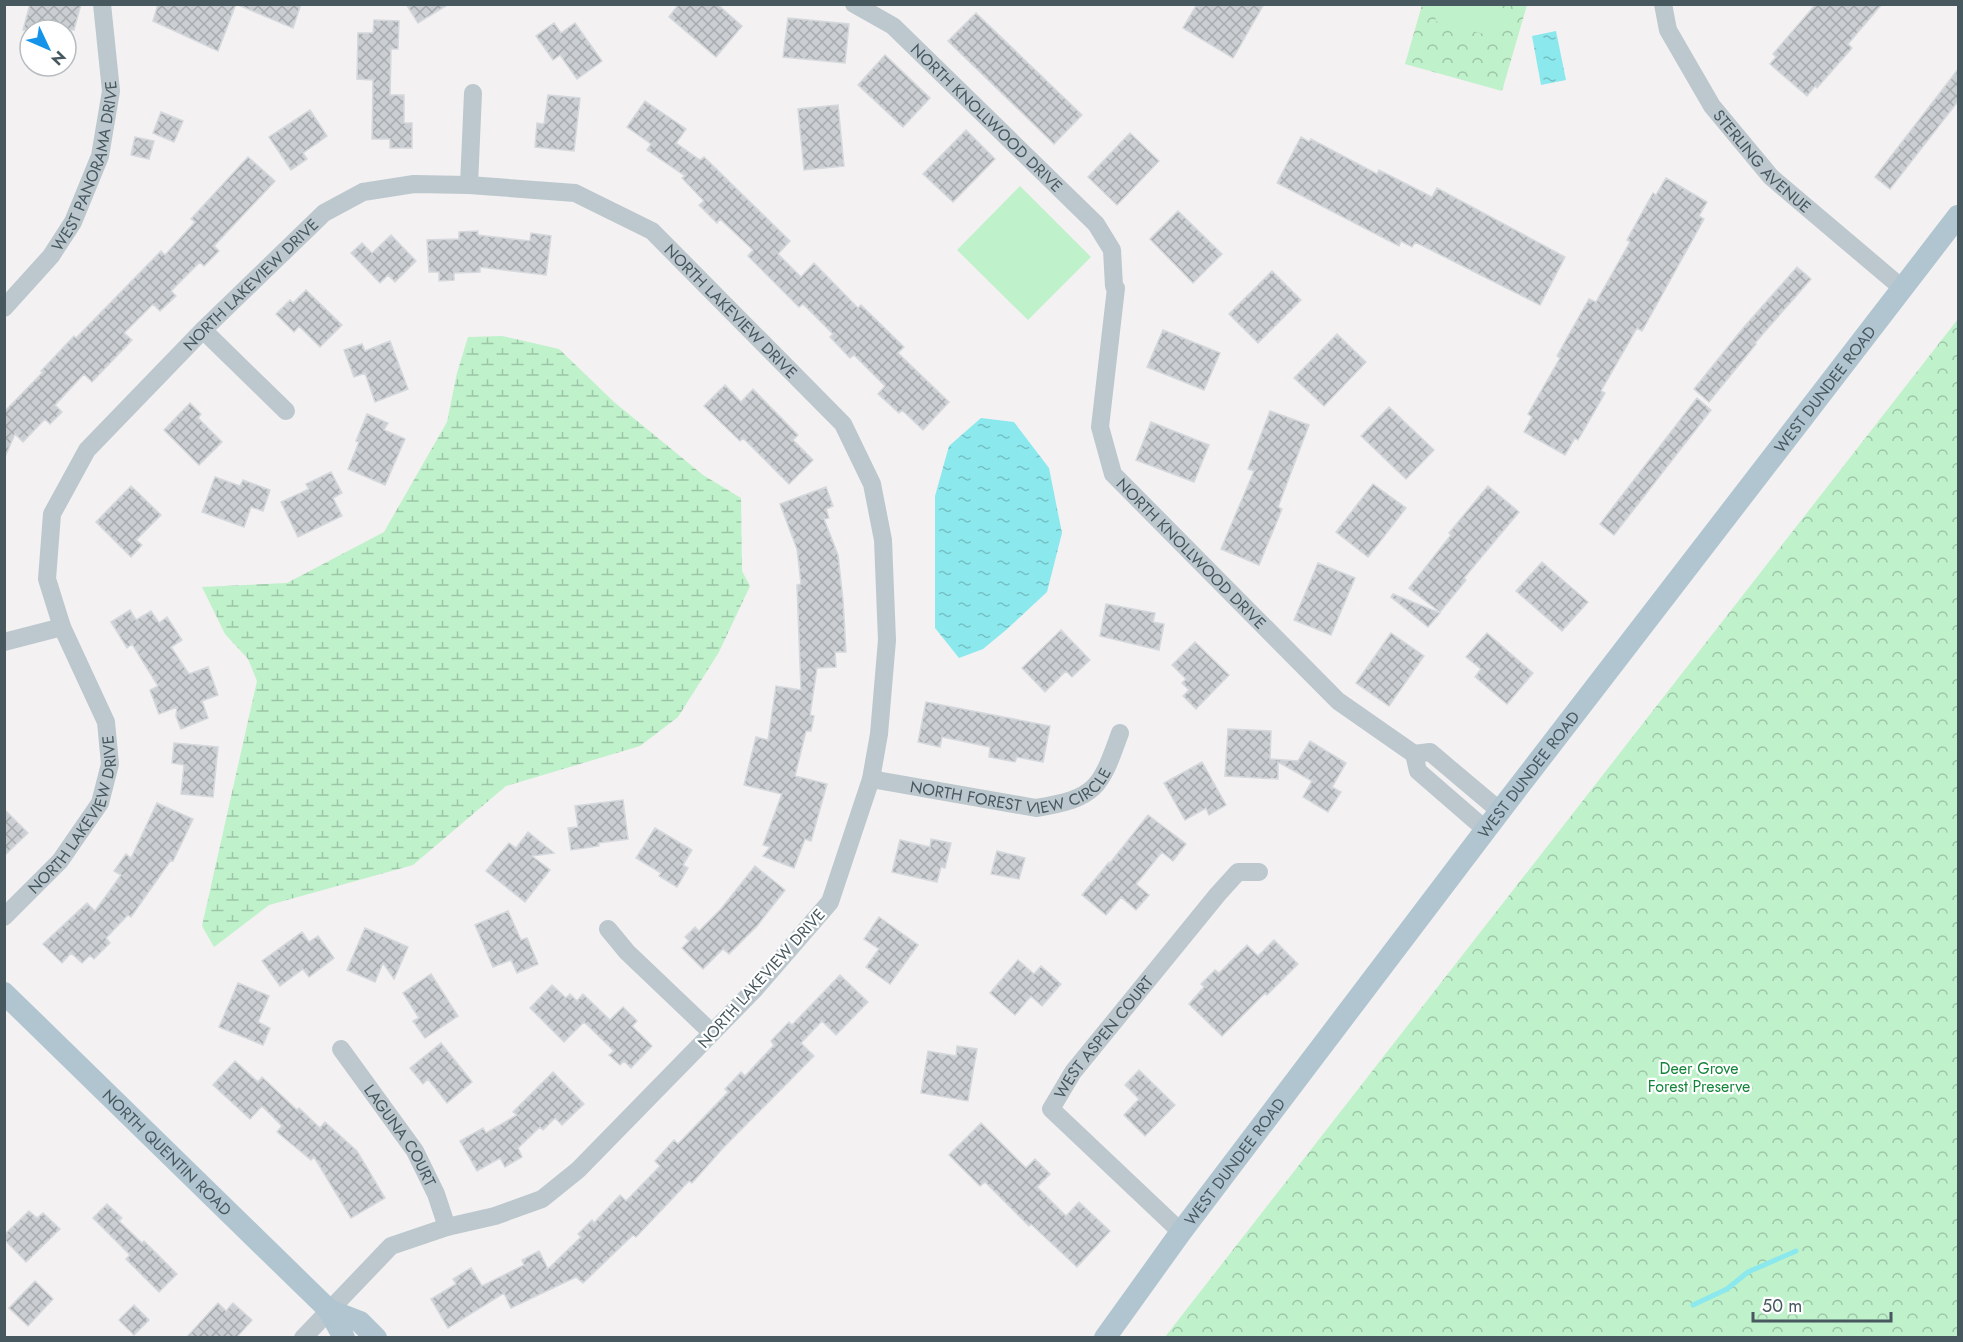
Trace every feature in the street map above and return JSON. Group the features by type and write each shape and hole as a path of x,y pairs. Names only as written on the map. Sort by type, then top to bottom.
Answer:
{"main road":[{"name":"WEST DUNDEE ROAD","path":"1106,1338 1181,1232 1500,811 1959,216"},
{"name":"NORTH QUENTIN ROAD","path":"4,993 329,1310 344,1338"},
{"name":"NORTH QUENTIN ROAD","path":"329,1310 360,1322 376,1338"}],"street":[{"name":"WEST PANORAMA DRIVE","path":"4,308 51,256 73,222 100,156 111,91 102,4"},
{"name":"NORTH KNOLLWOOD DRIVE","path":"854,4 893,26 1096,224 1112,250 1116,288 1100,427 1113,474 1338,702 1414,754 1430,752 1500,811"},
{"name":"STERLING AVENUE","path":"1663,4 1668,30 1712,106 1771,177 1902,288"},
{"path":"469,185 473,93"},
{"name":"NORTH LAKEVIEW DRIVE","path":"4,916 60,861 100,803 110,764 106,722 62,627 46,579 52,514 87,450 203,330 324,213 363,192 414,184 469,185 575,193 652,231 843,424 872,484 882,540 887,640 879,734 871,779 830,902 754,990 578,1170 542,1199 495,1216 447,1227 391,1246 303,1338"},
{"path":"203,330 286,411"},
{"path":"4,642 62,627"},
{"name":"NORTH FOREST VIEW CIRCLE","path":"871,779 1036,807 1059,804 1079,798 1095,787 1108,766 1120,733"},
{"name":"NORTH KNOLLWOOD DRIVE","path":"1414,754 1418,771 1486,830"},
{"name":"WEST ASPEN COURT","path":"1181,1232 1051,1109 1073,1072 1218,894 1238,872 1258,872"},
{"path":"608,928 627,952 712,1033"},
{"name":"LAGUNA COURT","path":"341,1049 415,1151 436,1194 447,1227"}],"green space":[{"path":"1422,5 1527,5 1502,91 1405,64"},
{"path":"1440,5 1490,5 1507,9 1499,38 1435,21"},
{"path":"1020,186 1091,257 1028,320 957,250"},
{"name":"Deer Grove Forest Preserve","path":"1958,319 1958,1337 1165,1337"},
{"path":"502,336 559,349 614,402 703,475 741,498 742,571 750,586 719,652 678,717 640,746 506,786 413,865 269,905 214,947 202,926 257,681 248,659 225,634 202,587 287,583 384,532 447,422 457,373 468,337"}],"water":[{"path":"1556,31 1566,80 1541,85 1532,36"},
{"path":"981,418 1014,422 1049,468 1062,533 1047,592 983,649 959,658 935,628 935,496 949,446"}],"building":[{"path":"30,4 81,4 77,18 26,18"},
{"path":"158,4 236,4 218,51 153,21"},
{"path":"236,4 301,4 293,28"},
{"path":"406,4 449,4 418,23"},
{"path":"679,4 717,4 742,26 716,57 669,17"},
{"path":"1197,4 1264,4 1233,58 1183,28"},
{"path":"1816,4 1882,4 1848,44 1852,48 1817,88 1815,86 1807,96 1770,64 1776,57 1773,54"},
{"path":"976,13 1082,115 1054,144 948,41"},
{"path":"788,18 849,24 845,63 783,57"},
{"path":"374,20 399,21 398,49 391,49 390,95 404,95 404,123 412,123 412,148 390,148 390,139 372,139 373,80 357,79 358,33 373,33"},
{"path":"554,23 561,33 575,23 602,61 577,79 560,55 553,60 536,36"},
{"path":"885,55 930,98 903,127 858,85"},
{"path":"1959,68 1959,100 1890,189 1875,177"},
{"path":"548,95 580,98 574,151 535,147 537,123 544,124"},
{"path":"645,101 686,129 676,143 700,160 704,157 790,241 778,254 801,277 814,263 858,308 861,305 904,347 898,353 949,402 923,430 902,410 899,413 878,394 885,386 854,355 850,358 830,337 833,334 803,304 799,307 748,256 753,250 720,219 717,223 699,205 704,201 682,178 685,176 647,150 651,144 627,127"},
{"path":"838,105 844,166 804,170 798,109"},
{"path":"310,110 327,136 303,153 307,159 291,170 269,137"},
{"path":"161,112 183,121 174,142 153,133"},
{"path":"966,130 995,159 953,202 923,174"},
{"path":"1130,133 1159,161 1117,205 1088,177"},
{"path":"135,137 154,141 149,159 131,155"},
{"path":"1301,137 1309,142 1311,139 1377,174 1379,170 1432,197 1437,188 1565,257 1540,305 1415,242 1412,247 1401,241 1399,246 1277,183"},
{"path":"248,157 275,181 214,246 219,251 204,266 200,262 171,291 176,296 160,311 153,304 124,333 132,340 92,382 84,374 55,405 62,412 50,424 45,419 23,442 15,434 4,459 4,412 74,336 76,338 161,251 165,255 195,222 191,219"},
{"path":"1666,178 1707,202 1699,216 1704,219 1642,331 1637,328 1601,391 1605,393 1578,440 1575,438 1565,455 1524,432 1532,417 1528,414 1560,358 1557,356 1589,299 1596,302 1630,242 1627,240 1653,193 1656,195"},
{"path":"1178,211 1222,254 1193,283 1150,239"},
{"path":"478,231 478,235 530,241 531,233 551,236 546,275 480,267 480,272 454,273 454,280 439,281 439,272 429,272 427,240 459,239 459,232"},
{"path":"391,235 416,261 395,282 388,275 380,283 351,253 362,243 372,253"},
{"path":"1797,267 1811,279 1755,343 1709,402 1694,389"},
{"path":"1272,271 1301,300 1258,343 1229,314"},
{"path":"306,290 342,325 320,347 299,326 294,332 276,314 290,300 293,303"},
{"path":"1163,330 1220,353 1204,390 1147,367"},
{"path":"1337,334 1366,362 1324,406 1294,378"},
{"path":"390,341 408,389 375,402 365,373 354,377 344,350 362,344 365,351"},
{"path":"725,385 741,402 753,389 798,435 793,440 813,460 789,484 743,438 740,441 704,406"},
{"path":"1697,398 1711,410 1614,535 1600,524"},
{"path":"190,403 201,414 198,418 222,442 199,465 164,430"},
{"path":"1389,407 1434,450 1406,479 1361,436"},
{"path":"1270,411 1309,425 1278,507 1282,509 1259,565 1221,549 1254,471 1248,469"},
{"path":"367,414 388,423 384,430 405,439 385,485 348,469"},
{"path":"1151,422 1209,445 1194,482 1136,460"},
{"path":"331,472 342,493 333,498 342,516 298,537 281,502 309,489 306,484"},
{"path":"215,477 240,486 243,480 270,490 263,511 251,507 244,527 202,512"},
{"path":"1373,484 1406,508 1368,557 1336,532"},
{"path":"131,486 161,515 136,540 142,545 131,557 96,522"},
{"path":"1488,486 1519,512 1464,578 1466,580 1440,612 1409,588 1451,535 1449,533"},
{"path":"826,487 833,506 826,509 829,518 824,519 838,555 846,652 835,652 836,667 817,668 810,715 814,716 811,731 806,731 795,776 827,784 811,841 805,839 794,868 763,856 770,847 763,845 782,794 744,785 756,737 768,740 776,686 801,690 797,585 801,584 797,549 780,504"},
{"path":"1542,562 1588,602 1562,631 1516,591"},
{"path":"1318,563 1355,578 1331,635 1294,620"},
{"path":"1393,594 1440,613 1428,627 1391,597"},
{"path":"1106,604 1155,613 1153,622 1164,624 1159,650 1100,636"},
{"path":"130,610 136,620 151,611 159,623 167,617 182,640 171,647 189,674 208,667 218,695 202,701 208,718 181,729 176,716 177,707 159,714 150,690 158,686 132,644 127,648 111,622"},
{"path":"1061,630 1090,660 1072,677 1066,671 1045,692 1022,668"},
{"path":"1391,633 1424,656 1389,706 1356,683"},
{"path":"1487,633 1533,673 1507,704 1475,677 1481,669 1466,657"},
{"path":"1195,642 1229,675 1196,709 1183,696 1189,690 1182,683 1186,679 1172,665"},
{"path":"926,702 1050,726 1043,762 1017,757 1015,762 989,757 990,747 942,737 940,747 918,742"},
{"path":"1228,729 1271,731 1270,759 1298,761 1310,741 1346,763 1332,787 1341,792 1328,812 1303,797 1312,781 1278,762 1278,779 1225,776"},
{"path":"174,743 218,747 213,797 181,794 184,765 172,763"},
{"path":"1202,762 1226,805 1209,815 1206,808 1185,820 1164,783"},
{"path":"623,800 628,839 571,850 568,828 578,827 575,806"},
{"path":"157,803 193,819 173,861 171,860 131,917 128,915 106,938 110,943 94,959 90,955 82,963 71,953 62,963 43,944 87,903 95,911 121,875 114,871 126,854 131,858"},
{"path":"4,809 28,833 4,856"},
{"path":"1148,815 1186,844 1173,861 1162,852 1136,884 1149,895 1136,910 1121,897 1106,915 1082,895"},
{"path":"655,828 692,850 683,865 688,868 677,887 659,876 661,873 636,858"},
{"path":"528,832 554,853 532,856 550,870 525,902 486,871 509,843 516,848"},
{"path":"931,839 951,843 945,868 941,867 937,882 892,872 900,840 930,847"},
{"path":"997,851 1025,858 1019,879 991,874"},
{"path":"755,866 785,890 757,926 729,954 723,949 703,969 682,948 689,941 685,937 695,927 699,931 721,909"},
{"path":"508,911 521,940 527,938 538,964 517,973 511,960 493,967 475,925"},
{"path":"879,917 918,945 890,984 866,967 879,949 864,939"},
{"path":"365,928 408,947 394,979 383,963 375,982 347,970"},
{"path":"302,932 309,942 318,936 334,958 309,977 303,969 280,986 262,961"},
{"path":"1274,940 1298,964 1222,1036 1189,1004 1204,987 1201,984 1215,970 1219,973 1247,945 1258,956"},
{"path":"1018,960 1034,974 1041,966 1061,984 1042,1006 1031,996 1015,1015 990,993"},
{"path":"431,974 458,1016 425,1038 413,1021 419,1018 403,993"},
{"path":"840,975 868,1002 836,1035 822,1021 801,1043 814,1056 723,1148 692,1183 689,1181 636,1237 633,1235 583,1283 576,1277 511,1308 504,1293 448,1328 431,1299 456,1284 453,1279 471,1268 482,1286 524,1265 522,1260 539,1251 548,1269 581,1237 578,1234 592,1220 594,1223 620,1195 626,1201 660,1166 655,1161 674,1140 678,1144 728,1092 725,1089 741,1072 745,1076 774,1045 771,1041 789,1022 792,1025"},
{"path":"238,983 269,996 258,1022 270,1028 263,1045 219,1027"},
{"path":"552,985 566,998 570,994 577,1001 583,994 610,1020 623,1007 637,1021 632,1026 652,1046 631,1068 624,1061 620,1065 609,1055 614,1051 584,1022 564,1042 530,1008"},
{"path":"441,1043 472,1082 447,1103 428,1079 423,1084 410,1068"},
{"path":"957,1046 977,1049 968,1101 921,1093 928,1051 956,1056"},
{"path":"235,1061 258,1082 262,1077 320,1128 325,1122 357,1151 385,1198 351,1218 314,1157 311,1160 277,1132 282,1126 262,1106 250,1119 213,1085"},
{"path":"1139,1070 1175,1105 1145,1136 1124,1115 1139,1099 1125,1085"},
{"path":"553,1072 584,1104 562,1125 555,1118 543,1130 540,1127 518,1148 522,1157 505,1167 500,1158 477,1171 460,1141 483,1128 486,1133 517,1115 513,1112"},
{"path":"981,1123 1026,1168 1035,1159 1050,1174 1037,1187 1066,1216 1079,1202 1110,1231 1077,1267 1031,1224 1029,1226 985,1182 980,1186 949,1155"},
{"path":"107,1204 122,1218 119,1221 142,1243 144,1241 177,1274 159,1292 126,1259 130,1255 93,1218"},
{"path":"29,1211 37,1218 43,1213 60,1229 26,1262 4,1239 4,1235"},
{"path":"35,1281 53,1299 28,1326 9,1308"},
{"path":"218,1303 226,1311 233,1303 252,1320 236,1338 186,1338"},
{"path":"134,1305 149,1320 134,1335 119,1320"}],"waterway":[{"path":"1693,1305 1727,1289 1748,1272 1796,1251"}]}
